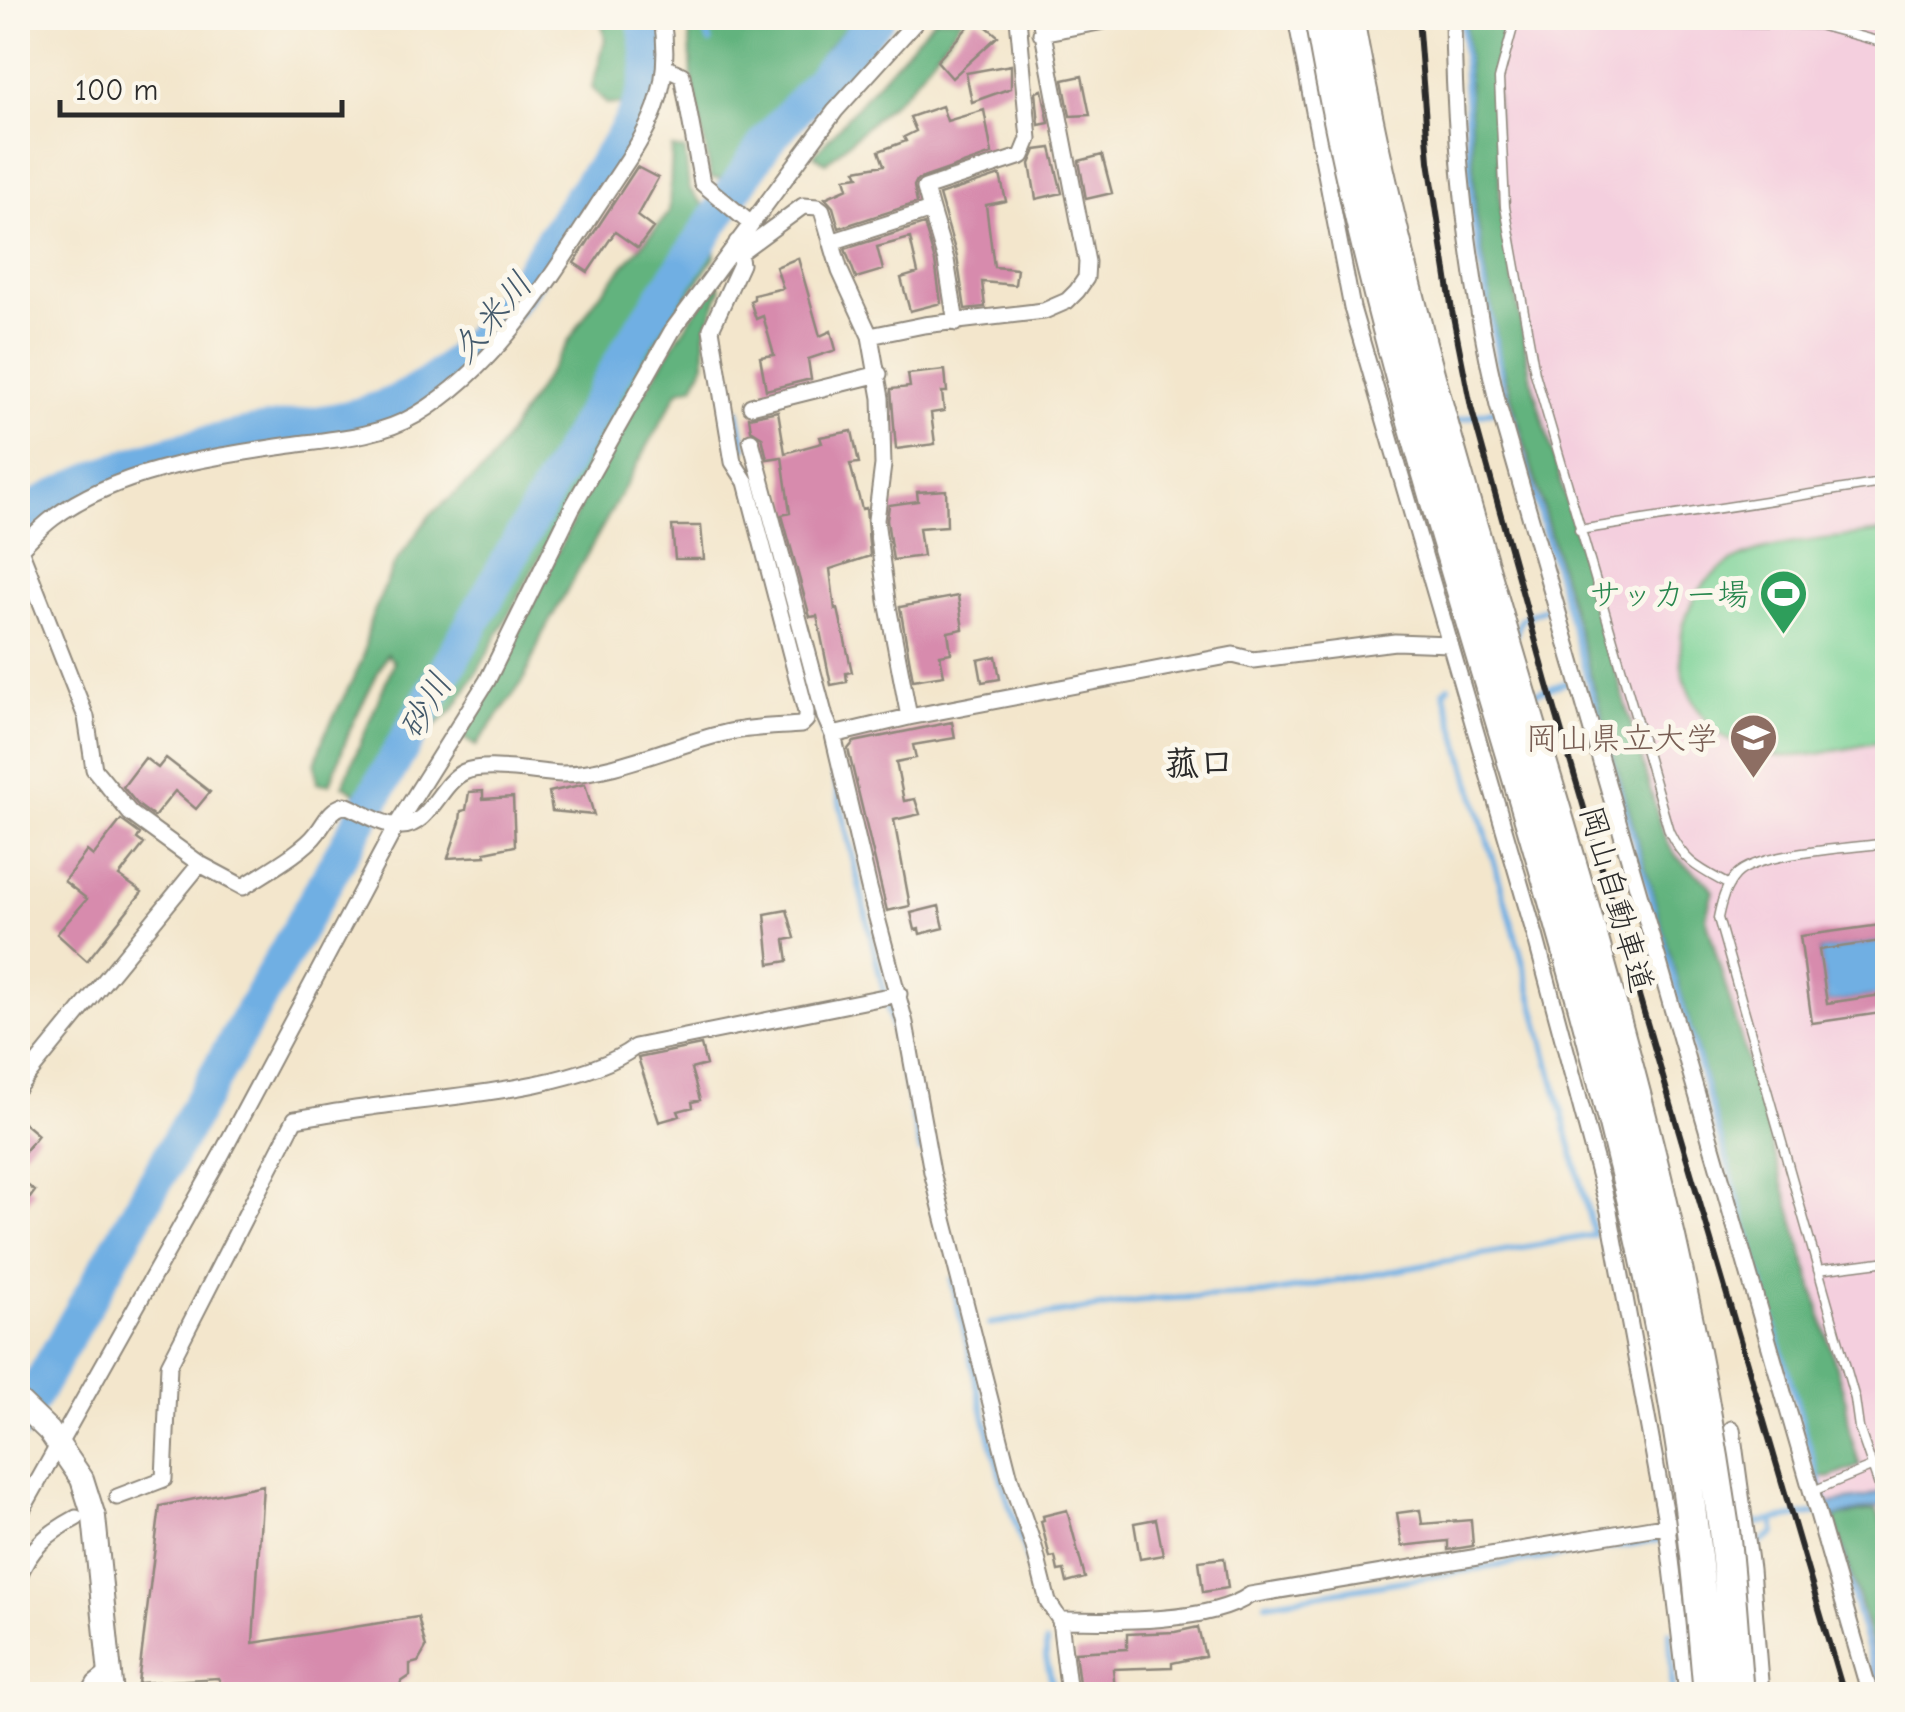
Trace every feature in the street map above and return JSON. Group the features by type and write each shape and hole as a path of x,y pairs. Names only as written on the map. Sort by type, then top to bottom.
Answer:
{"highway":[{"name":"岡山自動車道","path":"1320,18 1341,134 1396,362 1589,1026 1632,1199 1668,1372 1687,1490 1709,1694"},
{"name":"岡山自動車道","path":"1348,18 1381,185 1422,356 1615,1017 1660,1192 1696,1364 1720,1506 1738,1694"}],"main road":[{"path":"18,1401 54,1438 82,1478 94,1518 111,1683"}],"street":[{"path":"662,18 667,68 649,126 550,280 470,374 414,415 375,432 236,453 153,472 74,504 19,546 86,717 94,770 130,814 200,864 244,887 314,837 331,810 345,804 396,826 407,826 425,814 461,773 476,769 567,774 592,771 726,732 801,725 817,719"},
{"path":"18,1517 54,1438 220,1157 396,826 487,681 572,508 672,332 738,248 748,221 919,18"},
{"path":"956,323 946,260 925,188 1022,156 1027,148 1018,18"},
{"path":"870,336 924,325 1044,311 1067,301 1086,278 1087,262 1040,25 1120,18"},
{"path":"1296,18 1352,308 1535,935 1608,1211 1667,1529 1687,1694"},
{"path":"1454,18 1464,224 1479,325 1499,409 1818,1492 1822,1523 1870,1694"},
{"path":"667,68 682,76 702,183 748,221"},
{"path":"738,248 804,206 818,206 840,271 870,336 879,374 883,465 876,520 909,717"},
{"path":"832,242 930,210"},
{"path":"738,248 741,264 711,329 732,462 746,482 817,719 833,734 890,996 991,1405 1048,1602 1060,1620 1069,1694"},
{"path":"751,406 879,374"},
{"path":"751,441 817,719"},
{"path":"833,734 1234,655 1252,660 1395,642 1450,644"},
{"path":"18,1088 34,1063 200,864"},
{"path":"117,1497 164,1479 169,1365 294,1120 562,1078 635,1047 890,996"},
{"path":"1732,1429 1761,1694"},
{"path":"1060,1620 1166,1617 1237,1604 1250,1595 1744,1517"},
{"path":"18,1578 25,1560 47,1534 76,1518"},
{"path":"89,1694 95,1683 111,1683"}],"lane":[{"path":"1729,885 1690,862 1679,852 1669,832 1580,530 1536,372 1504,207 1499,79 1515,20 1818,25 1888,44"},
{"path":"1580,530 1888,482"},
{"path":"1888,844 1761,860 1746,867 1729,885 1718,918 1872,1470 1888,1512"},
{"path":"1818,1270 1888,1260"},
{"path":"1818,1492 1872,1470"}],"shaded area":[{"name":"岡山県立大学","path":"1465,18 1887,18 1887,1694 1883,1694 1818,1479 1498,358 1475,213"}],"green space":[{"path":"601,18 638,18 641,63 623,105 607,104 592,88 605,40"},
{"path":"710,18 855,18 827,48 729,179 711,178 692,77 689,25 709,23"},
{"path":"935,18 963,18 909,88 826,163 814,155"},
{"path":"1465,18 1498,18 1503,40 1494,66 1501,211 1531,379 1660,823 1677,857 1713,891 1706,917 1846,1401 1860,1466 1829,1478 1819,1477 1500,357 1476,213"},
{"path":"672,148 685,150 689,188 708,211 715,256 660,337 454,709 359,795 343,785 394,662 387,654 350,729 330,784 317,783 315,764 324,736 362,661 370,621 394,565 430,515 487,467 596,299 669,213"},
{"path":"717,280 721,289 705,333 705,363 694,386 679,390 542,635 524,680 476,746 462,737 578,511 644,393"},
{"name":"サッカー場","path":"1887,531 1887,741 1823,753 1773,756 1728,739 1705,718 1689,692 1682,663 1682,633 1691,604 1710,579 1737,559 1770,548"},
{"path":"1877,1510 1887,1536 1887,1694 1834,1517"}],"water":[{"path":"1887,940 1887,994 1827,1003 1819,950"},
{"path":"1887,1489 1887,1504 1828,1519 1824,1504"}],"building":[{"path":"976,18 998,36 952,78 937,61"},
{"path":"1011,65 1011,88 972,102 966,73"},
{"path":"1082,76 1090,115 1070,116 1063,80"},
{"path":"1042,90 1049,123 1039,125 1036,92"},
{"path":"942,106 947,121 984,110 992,154 917,180 917,203 839,228 833,207 825,198 848,188 845,178 859,176 856,170 884,165 879,151 906,141 904,137 916,131 910,117"},
{"path":"1051,148 1062,193 1036,199 1030,164 1036,150"},
{"path":"1102,155 1112,193 1086,199 1079,161"},
{"path":"637,167 658,178 637,216 653,228 638,248 615,232 588,272 574,263"},
{"path":"1000,175 1006,201 986,205 994,267 1017,269 1015,285 982,282 985,307 965,309 957,257 939,195"},
{"path":"924,224 941,303 910,311 901,278 918,273 910,238 877,247 883,270 856,278 845,249"},
{"path":"798,258 820,336 831,331 836,350 808,359 811,379 766,390 760,357 774,355 763,316 756,319 750,301 754,295 783,288 776,267"},
{"path":"945,370 944,411 931,413 935,444 896,449 891,389 910,387 908,374"},
{"path":"778,411 785,453 822,443 820,437 852,431 859,463 850,464 862,509 866,508 870,556 830,569 835,610 838,609 852,672 846,673 847,682 831,685 817,616 810,617 782,515 790,513 782,457 767,459 762,437 751,430 749,417"},
{"path":"946,490 947,526 919,528 923,556 893,560 887,520 889,505 918,501 917,492"},
{"path":"672,526 701,526 704,559 675,559"},
{"path":"958,596 963,629 948,632 951,653 940,655 944,675 913,680 900,607"},
{"path":"996,656 1000,679 982,682 978,660"},
{"path":"952,722 955,738 913,745 916,758 896,762 904,801 915,799 920,814 894,820 910,906 887,911 848,749 854,742"},
{"path":"145,758 158,768 166,758 210,792 196,809 175,791 154,817 123,787"},
{"path":"585,784 594,815 552,811 549,792"},
{"path":"483,791 483,799 513,797 515,846 485,852 486,856 448,858 469,792"},
{"path":"121,820 140,834 137,839 144,844 119,876 142,892 87,961 57,934 87,899 64,881 87,851 93,856"},
{"path":"939,906 944,928 920,934 919,929 915,930 911,913"},
{"path":"787,910 795,938 785,940 788,961 770,964 765,914"},
{"path":"1888,924 1888,940 1819,950 1827,1003 1888,994 1888,1012 1812,1023 1800,936"},
{"path":"701,1045 706,1065 691,1069 700,1100 692,1102 693,1107 678,1111 680,1116 659,1122 638,1058"},
{"path":"18,1118 38,1135 18,1160"},
{"path":"18,1178 35,1191 18,1214"},
{"path":"263,1485 253,1643 418,1617 426,1648 418,1662 410,1664 410,1676 401,1682 397,1694 227,1694 218,1678 138,1683 160,1506"},
{"path":"1067,1510 1085,1578 1067,1583 1064,1570 1058,1571 1055,1557 1050,1558 1041,1521 1043,1516"},
{"path":"1420,1510 1422,1524 1471,1520 1473,1546 1448,1550 1448,1541 1402,1546 1397,1513"},
{"path":"1156,1519 1163,1555 1140,1559 1134,1523"},
{"path":"1224,1558 1228,1588 1203,1592 1199,1561"},
{"path":"1198,1627 1205,1656 1172,1663 1172,1667 1113,1669 1115,1691 1080,1691 1075,1652 1127,1649 1127,1634"}],"waterway":[{"name":"久米川","path":"18,518 75,487 163,455 390,405 453,365 511,299 631,123 649,70 644,18"},
{"path":"698,18 710,42"},
{"name":"砂川","path":"18,1423 630,346 767,141 877,18"},
{"path":"1365,21 1371,18"},
{"path":"1462,18 1472,213 1503,387 1881,1694"},
{"path":"1853,18 1888,28"},
{"path":"1453,421 1500,409"},
{"path":"738,411 745,448"},
{"path":"1516,634 1521,619 1555,604"},
{"path":"1529,695 1574,680"},
{"path":"989,1324 1153,1299 1264,1294 1594,1235 1520,951 1444,691 1449,686"},
{"path":"822,725 921,1151"},
{"path":"952,1280 988,1428 1036,1597"},
{"path":"1746,1525 1817,1513"},
{"path":"1760,1543 1774,1534 1774,1520"},
{"path":"1266,1603 1669,1538"},
{"path":"1670,1632 1673,1694"},
{"path":"1046,1643 1055,1694"}],"railway":[{"path":"1418,18 1429,161 1471,407 1547,682 1844,1694"}],"place":[{"name":"サッカー場","path":"1784,636"},
{"name":"岡山県立大学","path":"1753,780"}],"district":[{"name":"菰口","path":"1199,763"}]}
